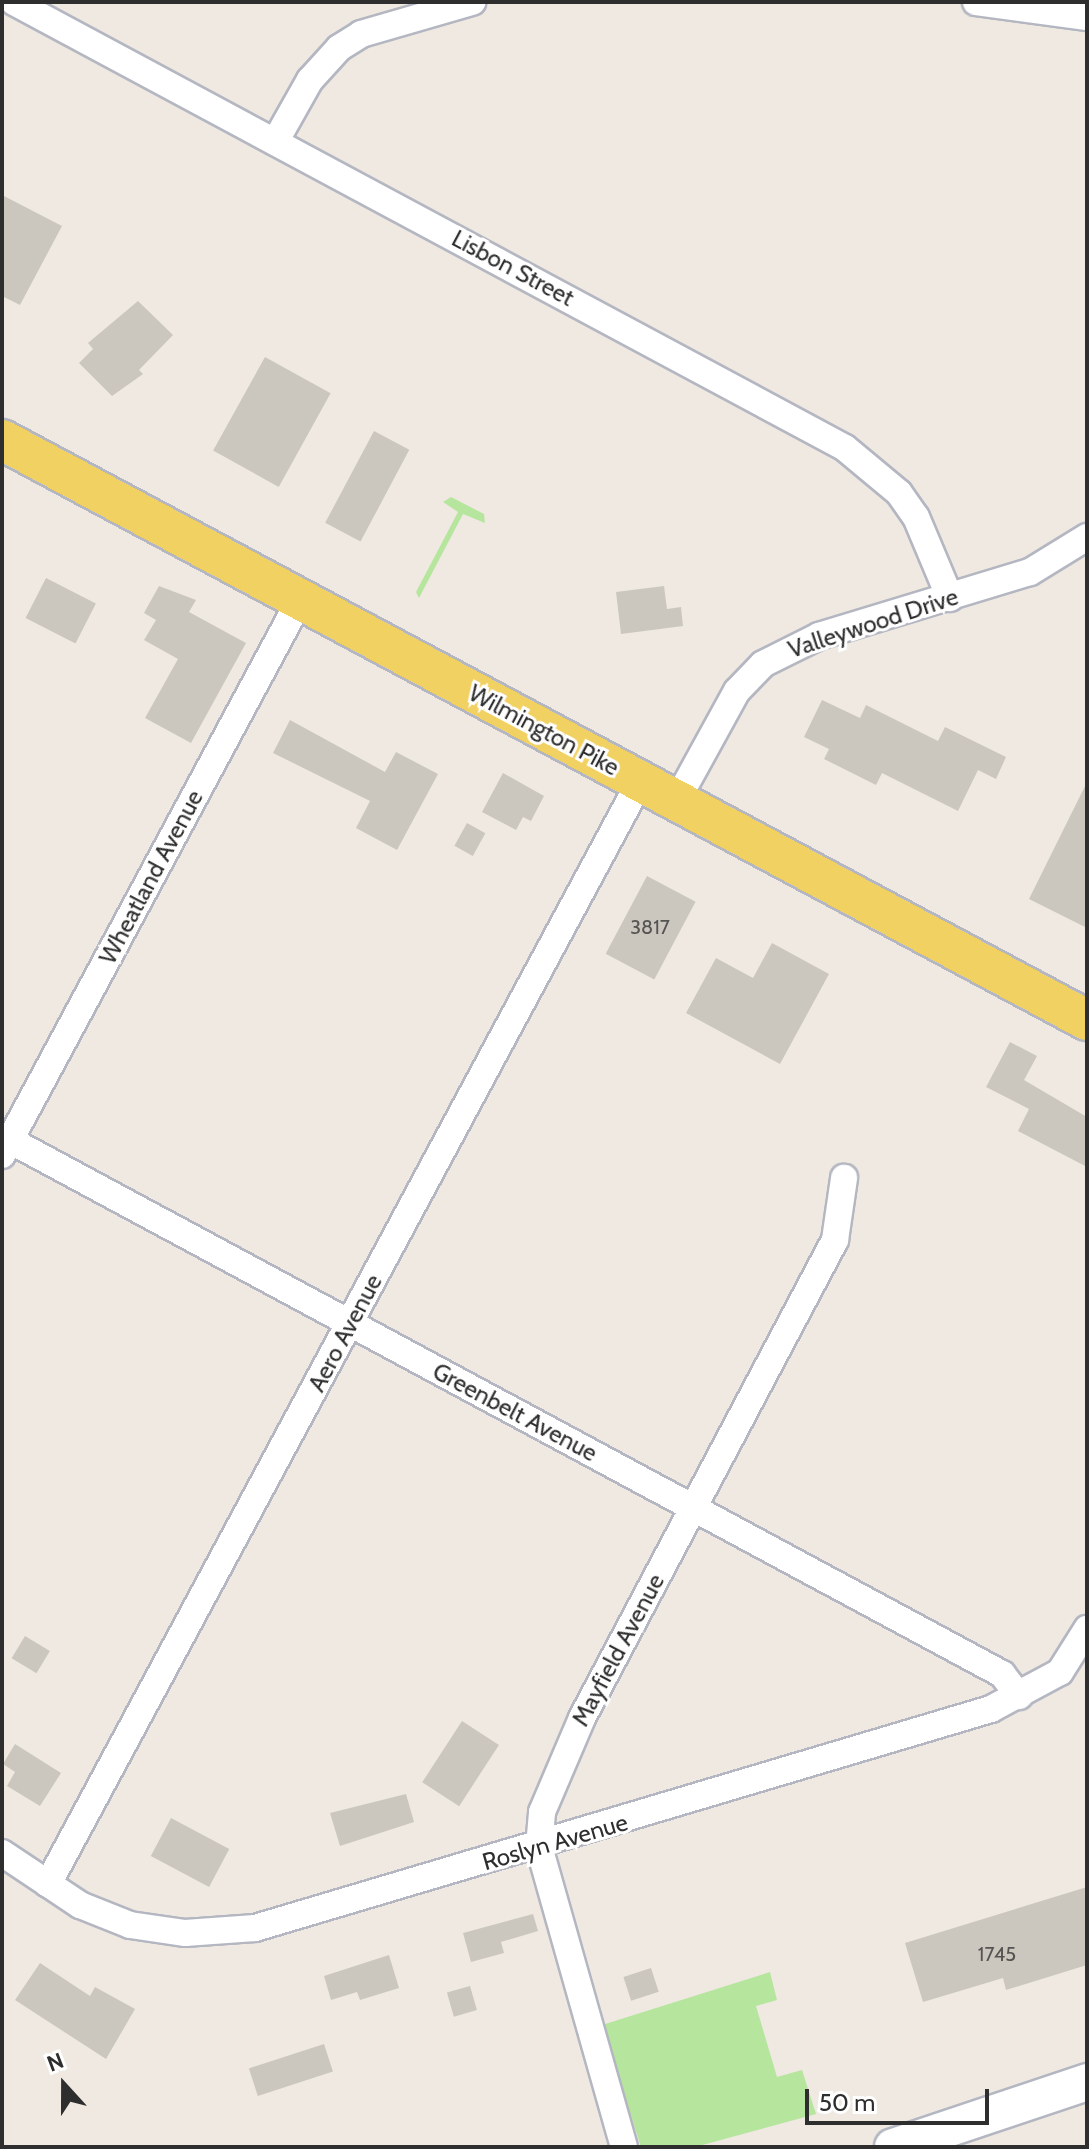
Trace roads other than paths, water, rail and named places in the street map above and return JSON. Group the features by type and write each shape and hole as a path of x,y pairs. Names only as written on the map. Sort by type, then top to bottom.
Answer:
{"main road":[{"name":"Wilmington Pike","path":"2,440 1087,1020"},
{"path":"893,2147 1087,2082"}],"street":[{"name":"Lisbon Street","path":"14,2 845,448 899,493 916,517 950,598"},
{"path":"275,142 321,64 339,48 361,34 472,2"},
{"path":"976,2 1087,17"},
{"name":"Valleywood Drive","path":"677,800 737,691 763,664 819,636 1030,572 1087,537"},
{"name":"Wheatland Avenue","path":"5,1144 300,600"},
{"name":"Aero Avenue","path":"48,1884 641,780"},
{"name":"Greenbelt Avenue","path":"5,1144 350,1323 1002,1674 1019,1696"},
{"name":"Mayfield Avenue","path":"624,2147 539,1847 552,1778 835,1240 844,1178"},
{"name":"Roslyn Avenue","path":"2,1853 48,1884 130,1925 204,1933 306,1917 1019,1696 1060,1672 1087,1629"}]}
